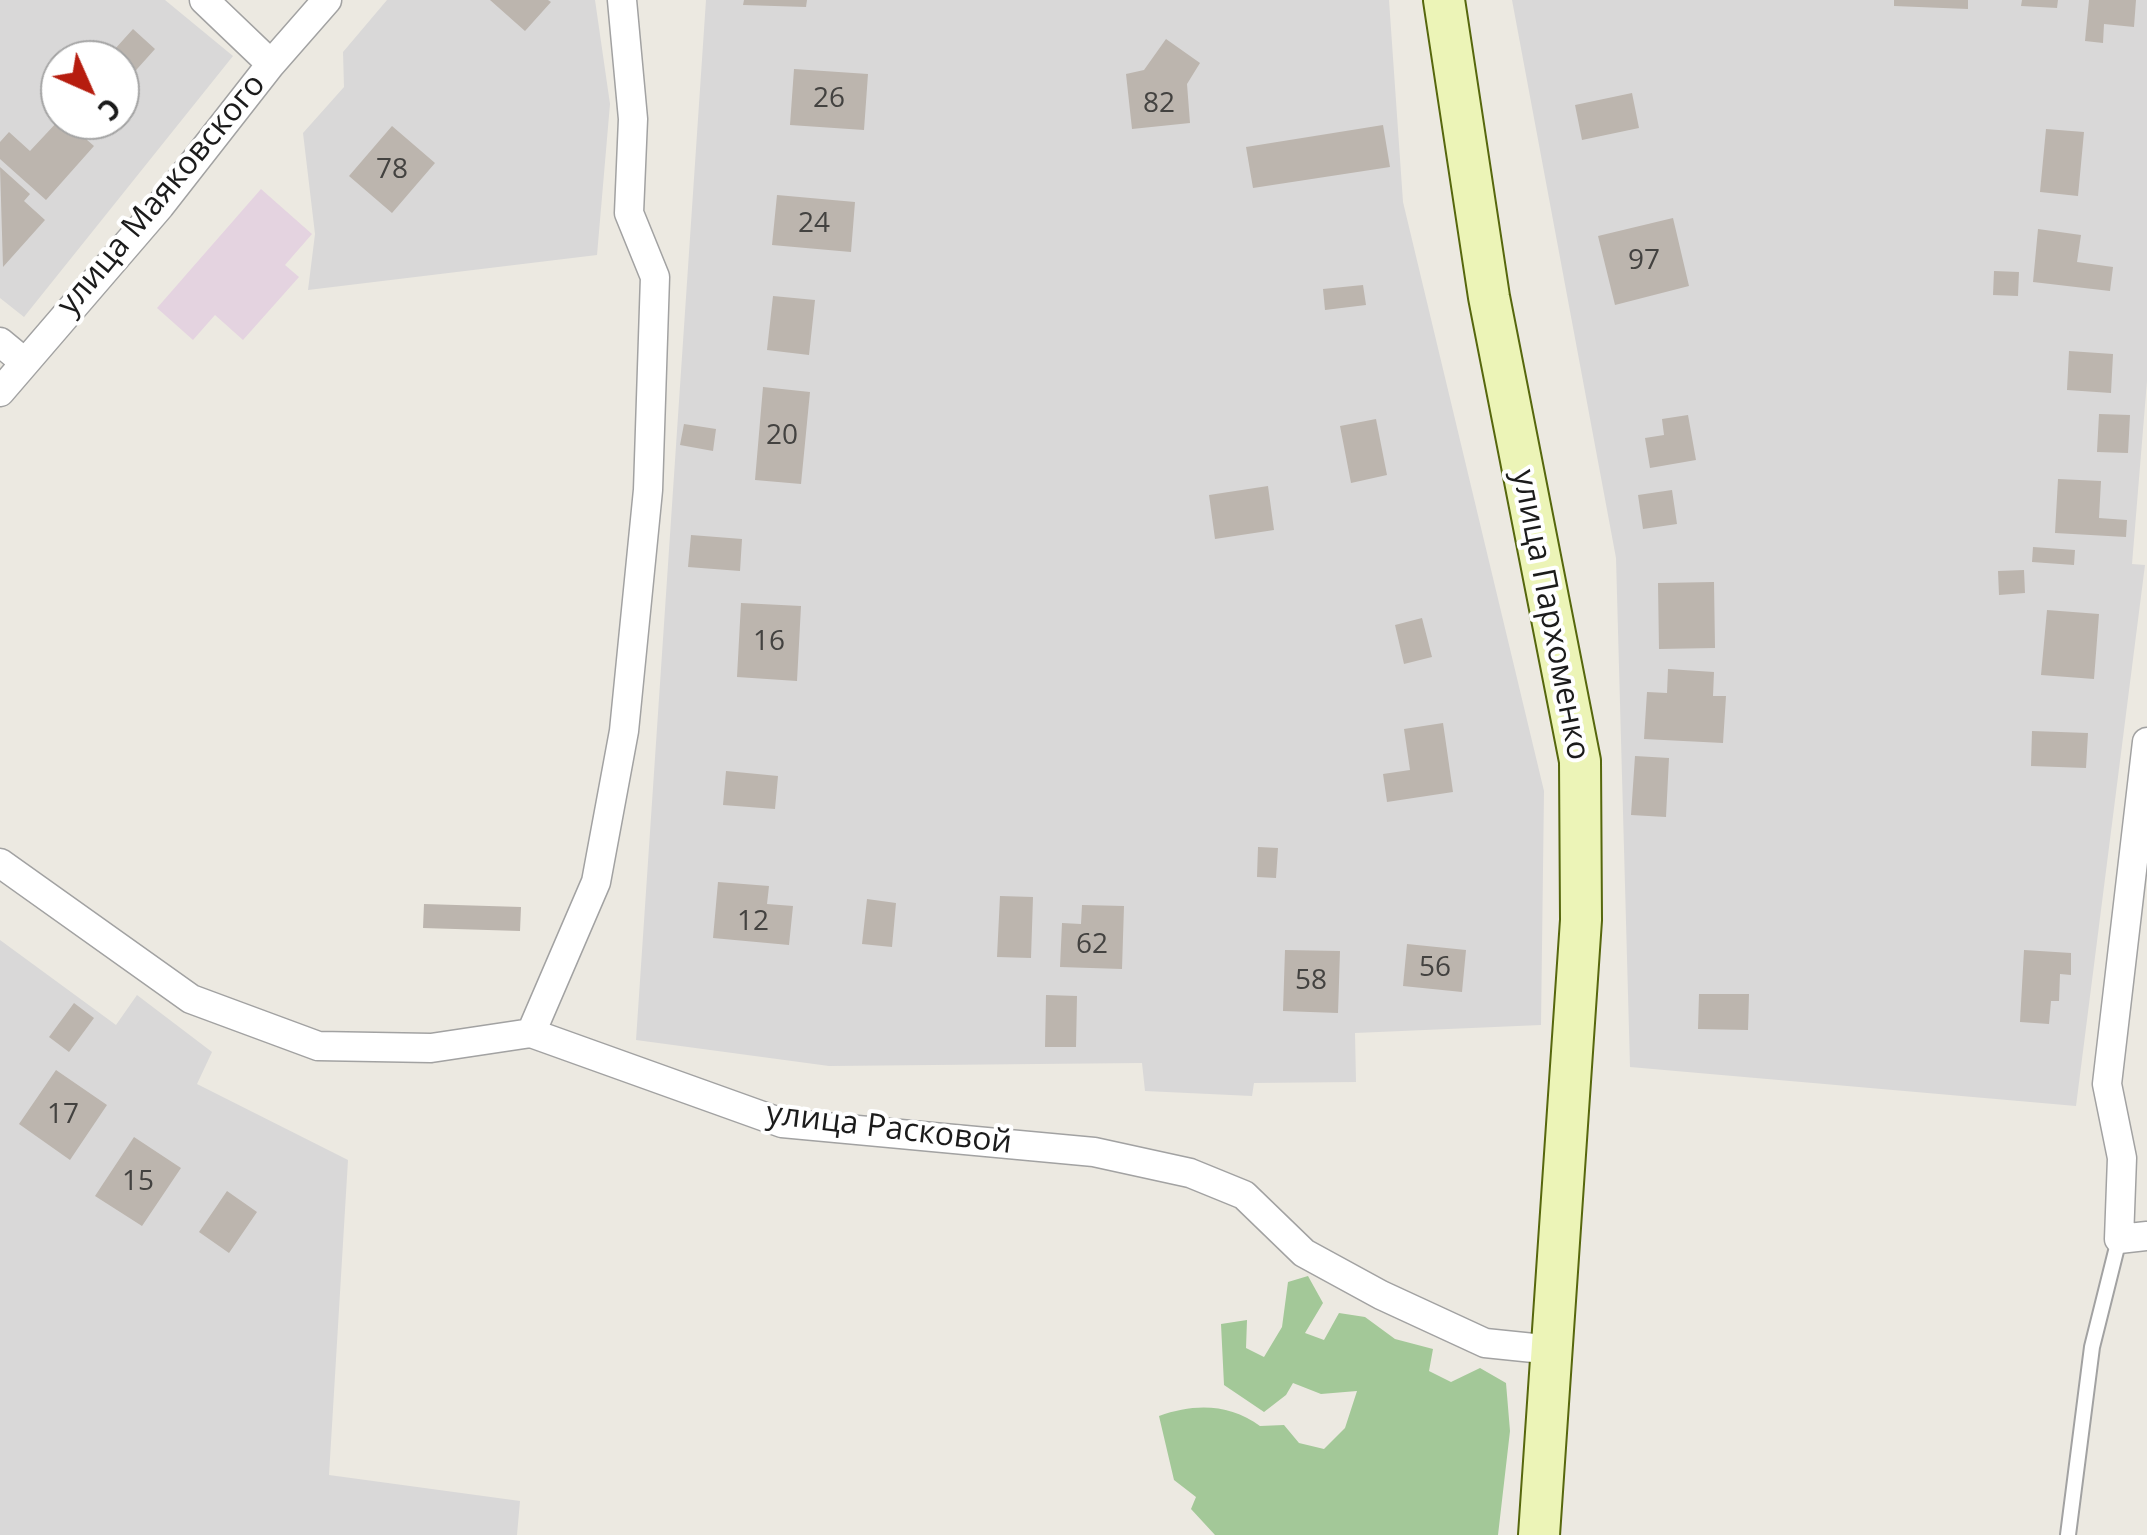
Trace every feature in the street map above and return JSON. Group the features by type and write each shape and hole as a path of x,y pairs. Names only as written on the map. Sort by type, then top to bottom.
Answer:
{"street":[{"path":"204,0 270,64"},
{"name":"улица Маяковского","path":"0,392 160,206 270,64 327,0"},
{"path":"531,1033 596,882 624,731 648,490 655,277 630,213 633,119 622,0"},
{"name":"улица Пархоменко","path":"1444,0 1490,297 1580,761 1580,920 1539,1535"},
{"path":"0,342 24,361"},
{"path":"2133,1238 2107,1084 2147,742"},
{"name":"улица Расковой","path":"0,863 191,999 318,1046 431,1048 531,1033 782,1123 1094,1152 1190,1173 1244,1195 1304,1254 1381,1295 1485,1342 1553,1350"}],"lane":[{"path":"2068,1535 2092,1347 2133,1238"}],"shaded area":[{"path":"0,0 165,0 233,56 24,317 0,298"},
{"path":"387,0 595,0 610,104 597,255 308,290 315,234 303,133 344,87 343,52"},
{"path":"706,0 1389,0 1403,202 1544,791 1541,1025 1355,1033 1356,1082 1254,1083 1252,1096 1145,1091 1142,1063 829,1066 636,1040"},
{"path":"1512,0 2147,0 2147,381 2132,564 2145,565 2076,1106 1630,1067 1616,558"},
{"path":"261,189 312,234 285,265 299,277 243,340 215,315 193,340 157,308"},
{"path":"0,940 116,1025 137,995 212,1052 197,1084 348,1160 329,1475 520,1501 517,1535 0,1535"}],"green space":[{"path":"1308,1276 1323,1303 1305,1333 1324,1340 1339,1313 1365,1317 1395,1339 1433,1349 1429,1371 1451,1382 1480,1368 1506,1383 1510,1431 1498,1535 1215,1535 1191,1509 1196,1497 1174,1480 1159,1416 1186,1409 1224,1410 1260,1426 1284,1425 1299,1443 1324,1449 1345,1428 1357,1391 1321,1394 1293,1383 1286,1395 1264,1412 1224,1385 1221,1324 1247,1320 1246,1348 1264,1357 1282,1327 1288,1282"}],"building":[{"path":"490,0 548,0 551,2 525,31"},
{"path":"744,0 807,0 806,7 743,5"},
{"path":"1894,0 1968,0 1968,9 1894,6"},
{"path":"2022,0 2058,0 2057,8 2021,6"},
{"path":"2089,0 2136,0 2134,27 2104,24 2103,43 2085,41"},
{"path":"133,29 155,49 140,66 140,40 123,40"},
{"path":"1166,39 1200,63 1187,84 1190,123 1132,129 1126,74 1144,70"},
{"path":"794,69 868,74 864,130 790,125"},
{"path":"1632,93 1639,128 1582,140 1575,105"},
{"path":"1383,125 1390,167 1253,188 1246,147"},
{"path":"392,126 435,163 392,213 349,176"},
{"path":"2046,129 2084,132 2078,196 2040,192"},
{"path":"9,132 30,151 40,140 87,140 94,146 46,200 0,159 0,142"},
{"path":"0,167 30,194 24,201 45,220 3,267"},
{"path":"777,195 855,202 851,252 772,245"},
{"path":"1673,218 1689,286 1615,305 1598,236"},
{"path":"2038,229 2081,235 2077,262 2113,267 2110,291 2033,282"},
{"path":"1994,271 2019,272 2018,296 1993,295"},
{"path":"1363,285 1366,305 1325,310 1323,289"},
{"path":"773,296 815,300 809,355 767,350"},
{"path":"2069,351 2113,354 2111,393 2067,390"},
{"path":"763,387 810,392 801,484 755,480"},
{"path":"2099,414 2130,415 2128,453 2097,452"},
{"path":"1688,415 1696,460 1650,468 1645,438 1664,435 1662,419"},
{"path":"1376,419 1387,475 1351,483 1340,426"},
{"path":"684,424 716,429 713,451 680,445"},
{"path":"2058,479 2101,481 2099,518 2127,520 2126,537 2055,533"},
{"path":"1268,486 1274,530 1215,539 1209,495"},
{"path":"1672,490 1677,524 1643,529 1638,495"},
{"path":"691,535 742,539 740,571 688,567"},
{"path":"2033,547 2075,550 2074,565 2032,562"},
{"path":"2024,570 2025,593 1999,595 1998,571"},
{"path":"1714,582 1715,648 1659,649 1658,583"},
{"path":"741,603 801,606 797,681 737,677"},
{"path":"2047,610 2099,614 2094,679 2041,675"},
{"path":"1422,618 1432,657 1404,664 1395,625"},
{"path":"1668,669 1714,672 1713,696 1726,696 1723,743 1644,739 1647,692 1667,693"},
{"path":"1443,723 1453,792 1387,802 1383,774 1410,770 1404,729"},
{"path":"2032,731 2088,733 2086,768 2031,766"},
{"path":"1635,756 1669,758 1666,817 1631,815"},
{"path":"726,771 778,776 775,809 723,805"},
{"path":"1258,847 1278,848 1276,878 1257,877"},
{"path":"718,882 769,886 767,904 793,906 789,945 713,938"},
{"path":"1000,896 1033,897 1031,958 997,957"},
{"path":"867,899 896,903 892,947 862,944"},
{"path":"424,904 521,907 520,931 423,928"},
{"path":"1082,905 1124,906 1122,969 1060,967 1062,923 1081,924"},
{"path":"1407,944 1466,950 1462,992 1403,986"},
{"path":"1285,950 1340,951 1338,1013 1283,1011"},
{"path":"2024,950 2071,953 2071,975 2060,974 2059,1001 2051,1001 2049,1024 2020,1022"},
{"path":"1699,994 1749,994 1748,1030 1698,1029"},
{"path":"1046,995 1077,996 1076,1047 1045,1047"},
{"path":"74,1003 94,1018 69,1052 49,1037"},
{"path":"56,1070 107,1105 70,1160 19,1124"},
{"path":"134,1137 181,1168 142,1226 95,1196"},
{"path":"227,1191 257,1212 229,1253 199,1232"}]}
